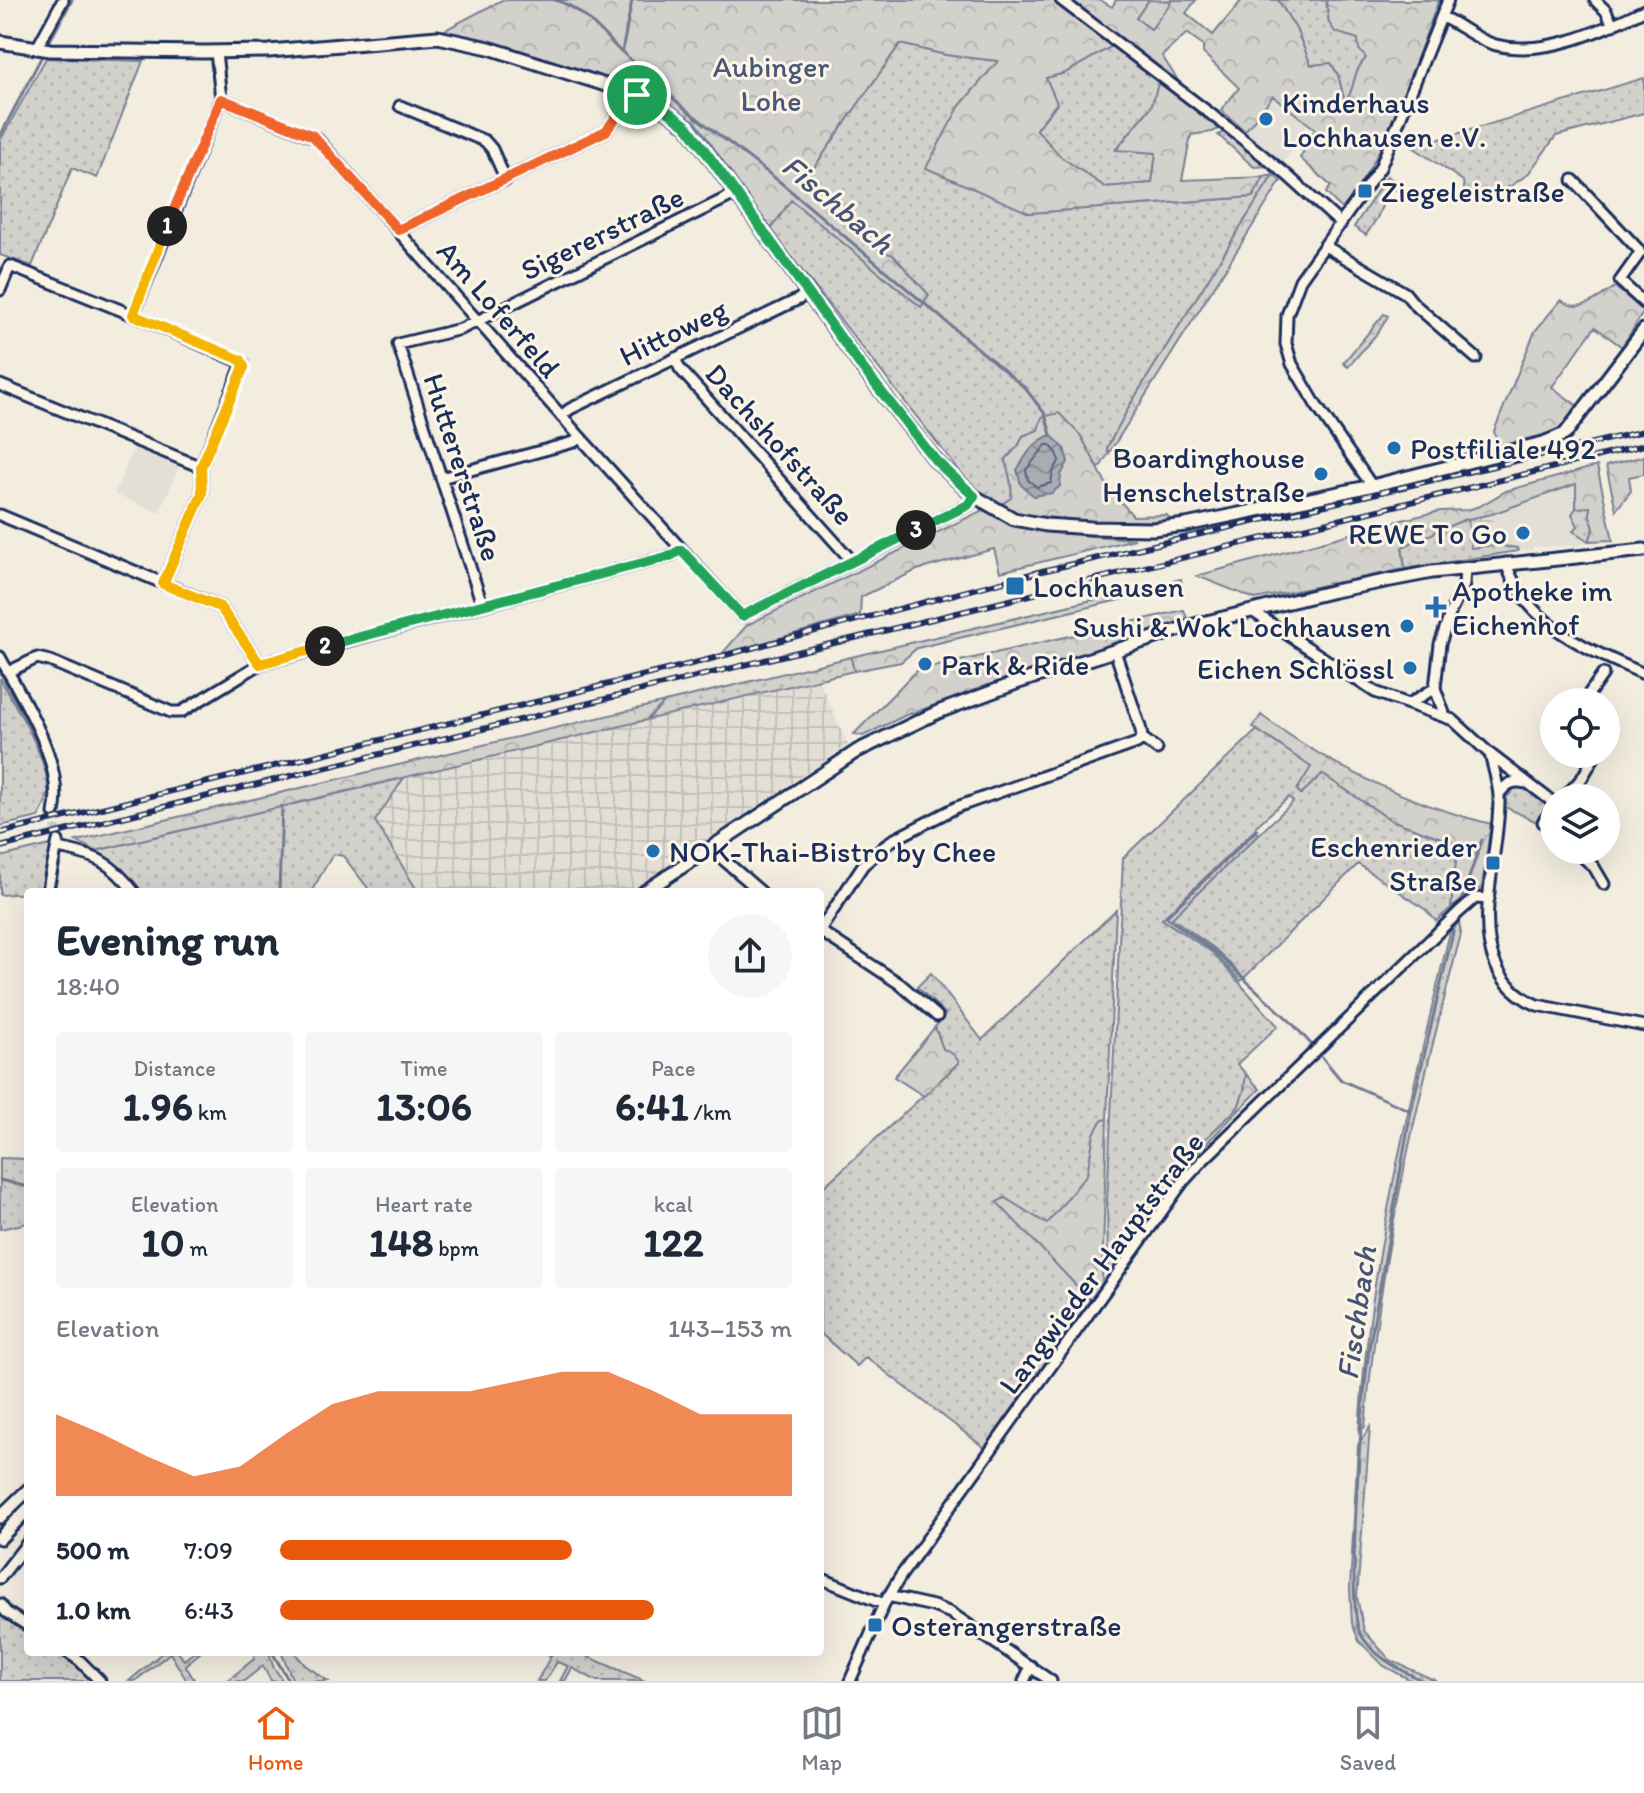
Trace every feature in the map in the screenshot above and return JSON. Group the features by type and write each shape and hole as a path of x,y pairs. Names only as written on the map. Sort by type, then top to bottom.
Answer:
{"main road":[{"path":"0,42 43,49 216,52 269,51 438,37 489,48 658,104 687,126 807,292 936,461 974,496 1014,519 1070,527 1153,529 1254,512 1372,486 1543,443 1565,434 1644,330"},
{"path":"650,888 821,773 878,740 1003,687 1189,626 1386,580 1506,563 1644,550"},
{"path":"0,1517 24,1494"},
{"path":"0,1538 24,1513"}],"street":[{"path":"43,49 63,0"},
{"path":"1061,0 1229,128 1341,224"},
{"path":"1372,486 1316,405 1292,364 1286,344 1287,315 1293,294 1388,153 1448,0"},
{"path":"1595,0 1606,11 1613,25"},
{"path":"1442,17 1473,36 1495,45 1516,48 1570,40 1644,10"},
{"path":"133,315 221,99 216,52"},
{"path":"398,230 606,131 617,116 624,91"},
{"name":"Am Loferfeld","path":"221,99 313,136 742,616 852,561"},
{"path":"400,106 485,141 506,180"},
{"path":"1573,180 1638,249 1640,253 1620,281 1644,303"},
{"name":"Sigererstraße","path":"398,344 461,329 737,193"},
{"path":"1325,246 1405,293 1476,358"},
{"path":"0,290 10,266 243,363 201,467 202,494 163,584"},
{"name":"Hittoweg","path":"561,416 799,299 807,292"},
{"name":"Huttererstraße","path":"398,344 482,604"},
{"name":"Dachshofstraße","path":"675,358 680,369 852,561"},
{"path":"0,385 201,467"},
{"path":"441,478 574,442 580,437"},
{"path":"852,561 968,505 974,496"},
{"path":"0,515 220,607 260,664"},
{"path":"8,672 37,658 50,661 171,712 181,712 260,664 670,556 681,550"},
{"path":"1506,563 1517,589 1544,622 1557,632 1644,674"},
{"path":"1445,716 1435,688 1440,644 1464,585 1465,568"},
{"path":"1279,628 1276,619 1285,602"},
{"path":"1252,611 1366,687 1453,720 1540,794"},
{"path":"1115,651 1142,738 1157,749"},
{"path":"0,657 46,748 58,797 54,813"},
{"path":"1593,688 1603,674"},
{"path":"1409,704 1435,688"},
{"path":"824,924 863,865 891,841 957,807 1142,738"},
{"path":"1490,754 1499,794 1489,899 1489,944 1497,969 1509,988 1537,1005 1644,1026"},
{"path":"1499,794 1505,786 1516,781 1526,783"},
{"path":"48,888 58,845 98,857 131,888"},
{"path":"710,848 756,888"},
{"path":"1591,864 1604,884"},
{"name":"Langwieder Hauptstraße","path":"850,1681 886,1600 1193,1171 1459,912 1475,898 1489,899"},
{"path":"824,933 900,984 937,1016"},
{"path":"0,1578 24,1547"},
{"path":"824,1579 886,1600 951,1613 1051,1681"},
{"path":"0,1604 6,1612 24,1623"},
{"path":"73,1656 100,1681"},
{"path":"1024,1681 1031,1666"}],"shaded area":[{"name":"Kinderhaus Lochhausen e.V.","path":"1262,62 1305,89 1308,123 1281,166 1220,114"},
{"path":"134,448 179,467 159,513 114,494"},
{"path":"1577,484 1576,508 1572,514 1579,526 1573,531 1591,542 1518,551 1517,548 1495,545 1492,514"},
{"path":"1492,514 1495,545 1471,548 1468,519"},
{"path":"818,679 848,745 636,888 416,888 375,821 404,778"}],"green space":[{"name":"Aubinger Lohe","path":"502,0 1100,0 1112,7 1116,0 1149,0 1136,18 1151,29 1171,0 1196,0 1186,13 1213,35 1242,0 1278,0 1296,29 1311,65 1331,63 1338,75 1345,102 1366,58 1359,49 1358,39 1335,32 1329,23 1326,0 1439,0 1386,137 1373,163 1342,209 1326,193 1331,186 1300,158 1315,129 1273,96 1245,131 1221,110 1239,88 1203,53 1203,45 1187,33 1162,56 1191,100 1224,127 1191,135 1182,180 1264,177 1253,197 1029,213 926,168 959,107 998,61 946,55 900,44 806,179 824,191 850,226 881,251 893,255 929,295 921,307 791,200 770,230 696,122 661,99 443,31","holes":["1114,45 1160,78 1151,107 1116,150 1156,153 1152,183 1105,187 1061,157 1036,129 1057,103 1046,78 1065,73"]},
{"path":"1149,0 1172,1 1151,29 1136,18"},
{"path":"1278,0 1326,0 1329,23 1358,39 1366,58 1345,103 1338,75 1331,63 1311,66 1296,29"},
{"path":"900,44 946,55 999,61 959,107 1029,213 1253,197 1264,177 1273,175 1130,405 1098,470 1081,436 1038,430 1023,436 1006,459 1012,493 1011,498 1002,504 972,487 770,230 791,200 921,307 928,294 893,255 881,251 850,226 824,191 806,179"},
{"path":"1114,45 1160,79 1151,107 1116,149 1156,153 1152,183 1105,187 1061,157 1036,129 1057,104 1045,78 1065,73"},
{"path":"46,58 143,61 97,178 72,168 32,266 0,255 0,141"},
{"path":"1644,78 1644,113 1556,136 1528,174 1511,186 1474,203 1465,195 1463,181 1413,147"},
{"path":"1228,130 1270,166 1254,167 1218,135"},
{"path":"1273,175 1281,181 1109,453 1107,448 1130,405"},
{"path":"1387,176 1398,183 1395,190 1389,189 1366,235 1354,227"},
{"path":"1615,287 1644,311 1622,347 1595,327 1552,387 1579,407 1562,430 1499,450 1494,431 1535,331 1561,300 1575,306 1582,305"},
{"path":"1384,314 1388,316 1380,330 1348,367 1343,363"},
{"path":"1059,413 1081,436 1108,487 1133,516 1167,515 1171,522 1080,521 1019,514 1002,504 1011,498 1012,493 1006,459 1023,436 1038,430 1042,417"},
{"path":"1644,456 1644,474 1629,477 1631,491 1616,510 1606,466"},
{"path":"1597,466 1613,540 1589,541 1594,528 1590,507 1576,508 1576,484 1492,514 1463,520 1402,547 1405,569 1255,599 1197,576 1398,521 1440,511 1467,510 1506,491"},
{"path":"1590,506 1594,528 1589,541 1573,531 1578,526 1572,514 1576,508"},
{"path":"983,510 1020,523 1057,531 1135,539 1000,572 994,549 917,570 861,597 860,615 721,655 747,625"},
{"path":"1468,519 1471,548 1495,545 1517,548 1518,551 1405,569 1402,547"},
{"path":"1181,579 1182,585 917,648 901,662 854,671 851,657"},
{"path":"1184,610 1187,618 1184,621 906,715 863,736 854,734 916,671"},
{"path":"851,657 854,671 646,720 665,702"},
{"path":"0,678 38,749 48,793 39,817 0,826"},
{"path":"665,702 646,720 95,851 76,841"},
{"path":"1261,715 1314,751 1371,781 1430,806 1491,824 1482,887 1451,908 1458,844 1391,820 1322,774 1301,794 1297,790 1311,767 1253,727"},
{"path":"1257,730 1312,767 1298,789 1301,794 1322,774 1391,820 1458,844 1451,908 1436,921 1426,910 1358,864 1244,978 1215,949 1171,918 1293,802 1289,797 1162,919 1212,952 1278,1026 1237,1064 1246,1074 1238,1108 1174,1162 1170,1186 1108,1276 1107,1202 1123,858"},
{"path":"404,778 375,821 416,888 368,888 343,856 333,854 313,888 134,888 120,871 95,851"},
{"path":"1524,787 1540,797 1539,823 1505,807 1506,798 1515,788"},
{"path":"1255,830 1259,834 1172,918 1215,949 1244,978 1241,981 1212,952 1162,919"},
{"path":"54,844 44,873 43,888 24,888 24,893 0,895 0,857"},
{"path":"1116,910 1107,1119 1101,1121 1094,1134 1087,1174 1047,1224 1005,1199 998,1202 1090,1300 985,1448 866,1357 857,1366 824,1337 824,1186 959,1063 943,1049 935,1027 946,1014 917,987 931,973 982,1040"},
{"path":"1459,922 1461,934 1430,1056 1390,1240 1365,1427 1359,1432 1372,1306 1394,1180 1450,932"},
{"path":"935,1027 943,1049 953,1054 959,1062 924,1096 894,1077"},
{"path":"1246,1074 1260,1089 1186,1164 1170,1186 1174,1162 1238,1108"},
{"path":"1107,1119 1102,1284 1090,1300 997,1202 1005,1198 1047,1224 1087,1174 1094,1134 1101,1121"},
{"path":"0,1158 24,1159 24,1224 0,1229"},
{"path":"1370,1427 1357,1597 1364,1631 1390,1660 1436,1681 1412,1681 1384,1666 1359,1641 1352,1623 1350,1589 1358,1445"},
{"path":"0,1612 24,1628 24,1656 66,1656 94,1681 0,1681"},
{"path":"158,1656 166,1656 135,1681 129,1681"},
{"path":"172,1656 181,1656 184,1660 196,1656 185,1665 195,1681 187,1681"},
{"path":"254,1656 270,1656 283,1681 271,1681 263,1666 244,1681 227,1681"},
{"path":"283,1656 297,1656 328,1681 293,1681"},
{"path":"551,1656 586,1656 645,1681 597,1681 572,1668 565,1681 560,1681 568,1666 557,1662 545,1681 537,1681"}],"water":[{"path":"1051,435 1064,448 1068,462 1061,475 1060,486 1052,493 1034,496 1021,485 1017,470 1035,445"}],"waterway":[{"path":"47,46 72,0"},
{"path":"555,0 582,14 620,51"},
{"name":"Fischbach","path":"632,0 622,52 684,108 780,182 1025,388 1045,414 1051,435"},
{"path":"0,136 44,52"},
{"path":"0,672 37,747 51,794"},
{"path":"279,888 282,806"},
{"name":"Fischbach","path":"1257,830 1166,917 1214,951 1311,1044"},
{"name":"Fischbach","path":"1461,901 1482,840"},
{"path":"55,888 61,857"},
{"name":"Fischbach","path":"1423,1681 1379,1656 1360,1633 1354,1581 1355,1539 1363,1402 1370,1343 1411,1111 1455,924"},
{"path":"1322,1057 1341,1080 1411,1111"},
{"path":"0,1180 24,1186"},
{"path":"274,1656 289,1681"}],"tunnel":[{"path":"54,813 58,841"}],"railway":[{"path":"0,833 703,661 1042,571 1644,431"},
{"path":"0,847 1644,445"}],"place":[{"name":"Kinderhaus Lochhausen e.V.","path":"1266,119"},
{"name":"Ziegeleistraße","path":"1365,191"},
{"name":"Postfiliale 492","path":"1394,448"},
{"name":"Boardinghouse Henschelstraße","path":"1321,474"},
{"name":"REWE To Go","path":"1523,533"},
{"name":"Lochhausen","path":"1015,586"},
{"name":"Apotheke im Eichenhof","path":"1436,607"},
{"name":"Sushi & Wok Lochhausen","path":"1407,626"},
{"name":"Park & Ride","path":"925,664"},
{"name":"Eichen Schlössl","path":"1410,668"},
{"name":"NOK-Thai-Bistro by Chee","path":"653,851"},
{"name":"Eschenrieder Straße","path":"1493,863"},
{"name":"Osterangerstraße","path":"875,1625"}],"route":[{"path":"624,91 637,95 658,104 687,126 861,366 936,461 974,496 968,505 742,616 681,550 670,556 260,664 220,607 163,584 202,494 201,467 244,367 243,363 133,315 221,99 313,136 398,230 606,131 617,116 624,91"}]}
